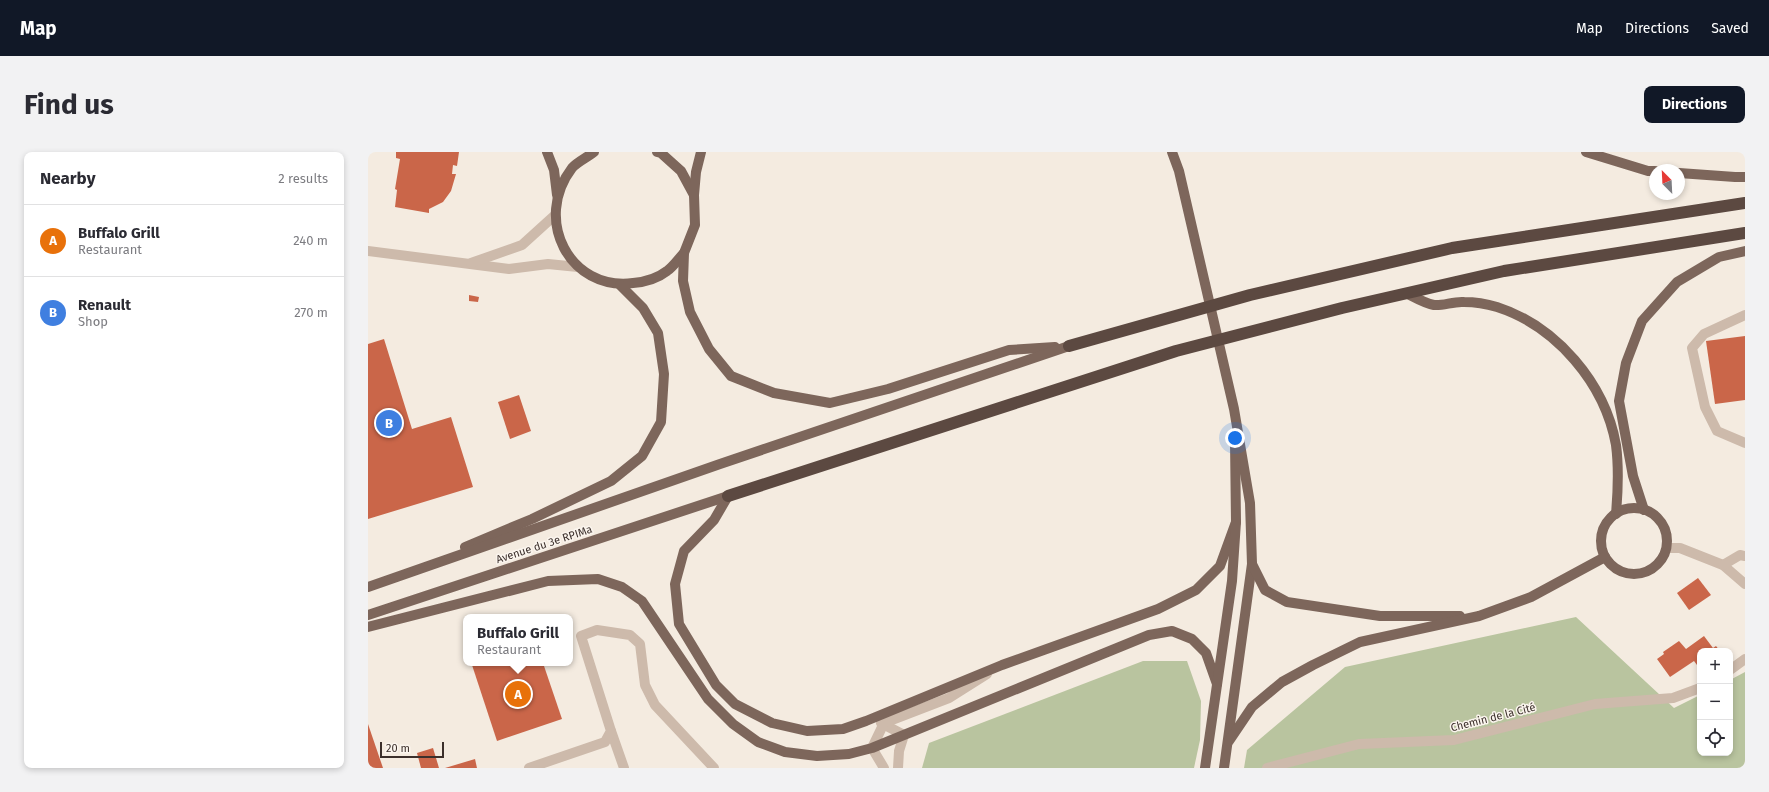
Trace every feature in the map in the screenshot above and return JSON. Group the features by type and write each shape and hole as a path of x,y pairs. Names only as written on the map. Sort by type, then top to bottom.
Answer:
{"highway":[{"path":"1068,346 1250,295 1452,248 1745,203"},
{"path":"728,496 1176,351 1342,308 1504,271 1745,233"}],"main road":[{"path":"547,152 554,170 557,195 554,216 561,244 578,267 598,280 620,285 645,282 667,271 684,253"},
{"path":"557,195 572,167 594,152"},
{"path":"657,152 661,153 681,171 694,195"},
{"path":"701,152 696,172 694,195 695,225 684,253 683,281 690,312 709,349 730,376 774,394 830,403 888,389 1009,350 1068,346"},
{"path":"1172,152 1180,171 1234,409 1250,503 1252,564 1225,767"},
{"path":"1586,152 1649,171"},
{"path":"1685,173 1745,177"},
{"path":"1644,510 1633,476 1619,401 1626,363 1642,322 1677,282 1719,257 1745,251"},
{"path":"368,587 532,519 611,481 642,456 662,422 664,374 658,333 643,308 620,285"},
{"path":"1406,293 1434,305 1464,302 1496,307 1519,316 1561,345 1581,367 1605,407 1616,445 1618,488 1616,514"},
{"path":"368,587 720,464 1068,346"},
{"path":"1205,768 1232,581 1236,522 1234,409"},
{"path":"728,496 714,520 684,551 675,584 679,624 716,685 735,704 772,723 807,731 843,729 866,721 1002,664 1158,609 1196,590 1220,566 1236,522"},
{"name":"Avenue du 3e RPIMa","path":"368,615 728,496"},
{"path":"1629,509 1644,510 1653,514 1660,520 1665,529 1666,548 1662,559 1654,567 1644,573 1633,574 1622,572 1612,566 1605,558 1602,548 1602,534 1608,521 1616,514 1629,509"},
{"path":"1227,745 1252,707 1282,682 1313,664 1360,642 1479,616 1531,597 1605,558"},
{"path":"1252,564 1265,590 1287,602 1380,616 1479,616"},
{"path":"368,627 548,581 598,579 622,588 642,601 708,699 733,724 758,742 785,752 817,756 849,754 872,748 1149,635 1172,631 1192,639 1206,653 1217,684"}],"street":[{"path":"469,264 522,245 554,216"},
{"path":"368,251 509,269 548,264 578,267"},
{"path":"1745,315 1704,334 1692,348 1705,407 1717,431 1745,443"},
{"path":"1666,548 1680,548 1723,565 1745,584"},
{"path":"1723,565 1740,555 1745,556"},
{"path":"624,768 581,636 597,630 630,635 640,644 645,685 655,705 709,767"},
{"path":"1733,668 1745,659"},
{"path":"884,768 872,748 884,723 949,698 1002,664"},
{"name":"Chemin de la Cité","path":"1267,768 1359,744 1454,740 1595,704 1673,698 1697,689"},
{"path":"866,721 884,723 904,735 898,768"},
{"path":"529,768 605,742 611,731"}],"green space":[{"path":"1576,617 1674,708 1697,696 1697,756 1733,756 1733,678 1745,672 1745,768 1244,768 1247,750 1345,667"},
{"path":"1143,661 1187,661 1201,701 1200,740 1194,768 922,768 929,743"}],"building":[{"path":"396,152 459,152 457,166 453,165 452,174 456,174 451,191 443,202 429,209 429,213 395,207 397,190 395,189 400,159 396,158"},
{"path":"469,295 479,297 478,302 469,301"},
{"path":"1745,336 1745,400 1715,404 1706,341"},
{"path":"384,339 412,429 451,417 473,487 368,519 368,344"},
{"path":"519,395 531,431 510,439 498,402"},
{"path":"1698,578 1711,595 1689,610 1677,593"},
{"path":"1704,636 1713,648 1697,648 1697,665 1694,661 1670,677 1657,659 1664,654 1663,652 1679,641 1686,649"},
{"path":"472,666 544,666 562,719 497,741"},
{"path":"368,724 383,768 368,768"},
{"path":"433,748 439,768 421,768 417,753"},
{"path":"475,759 477,768 445,768"}],"place":[{"name":"Renault","path":"389,423"},
{"name":"Buffalo Grill","path":"518,694"}]}
